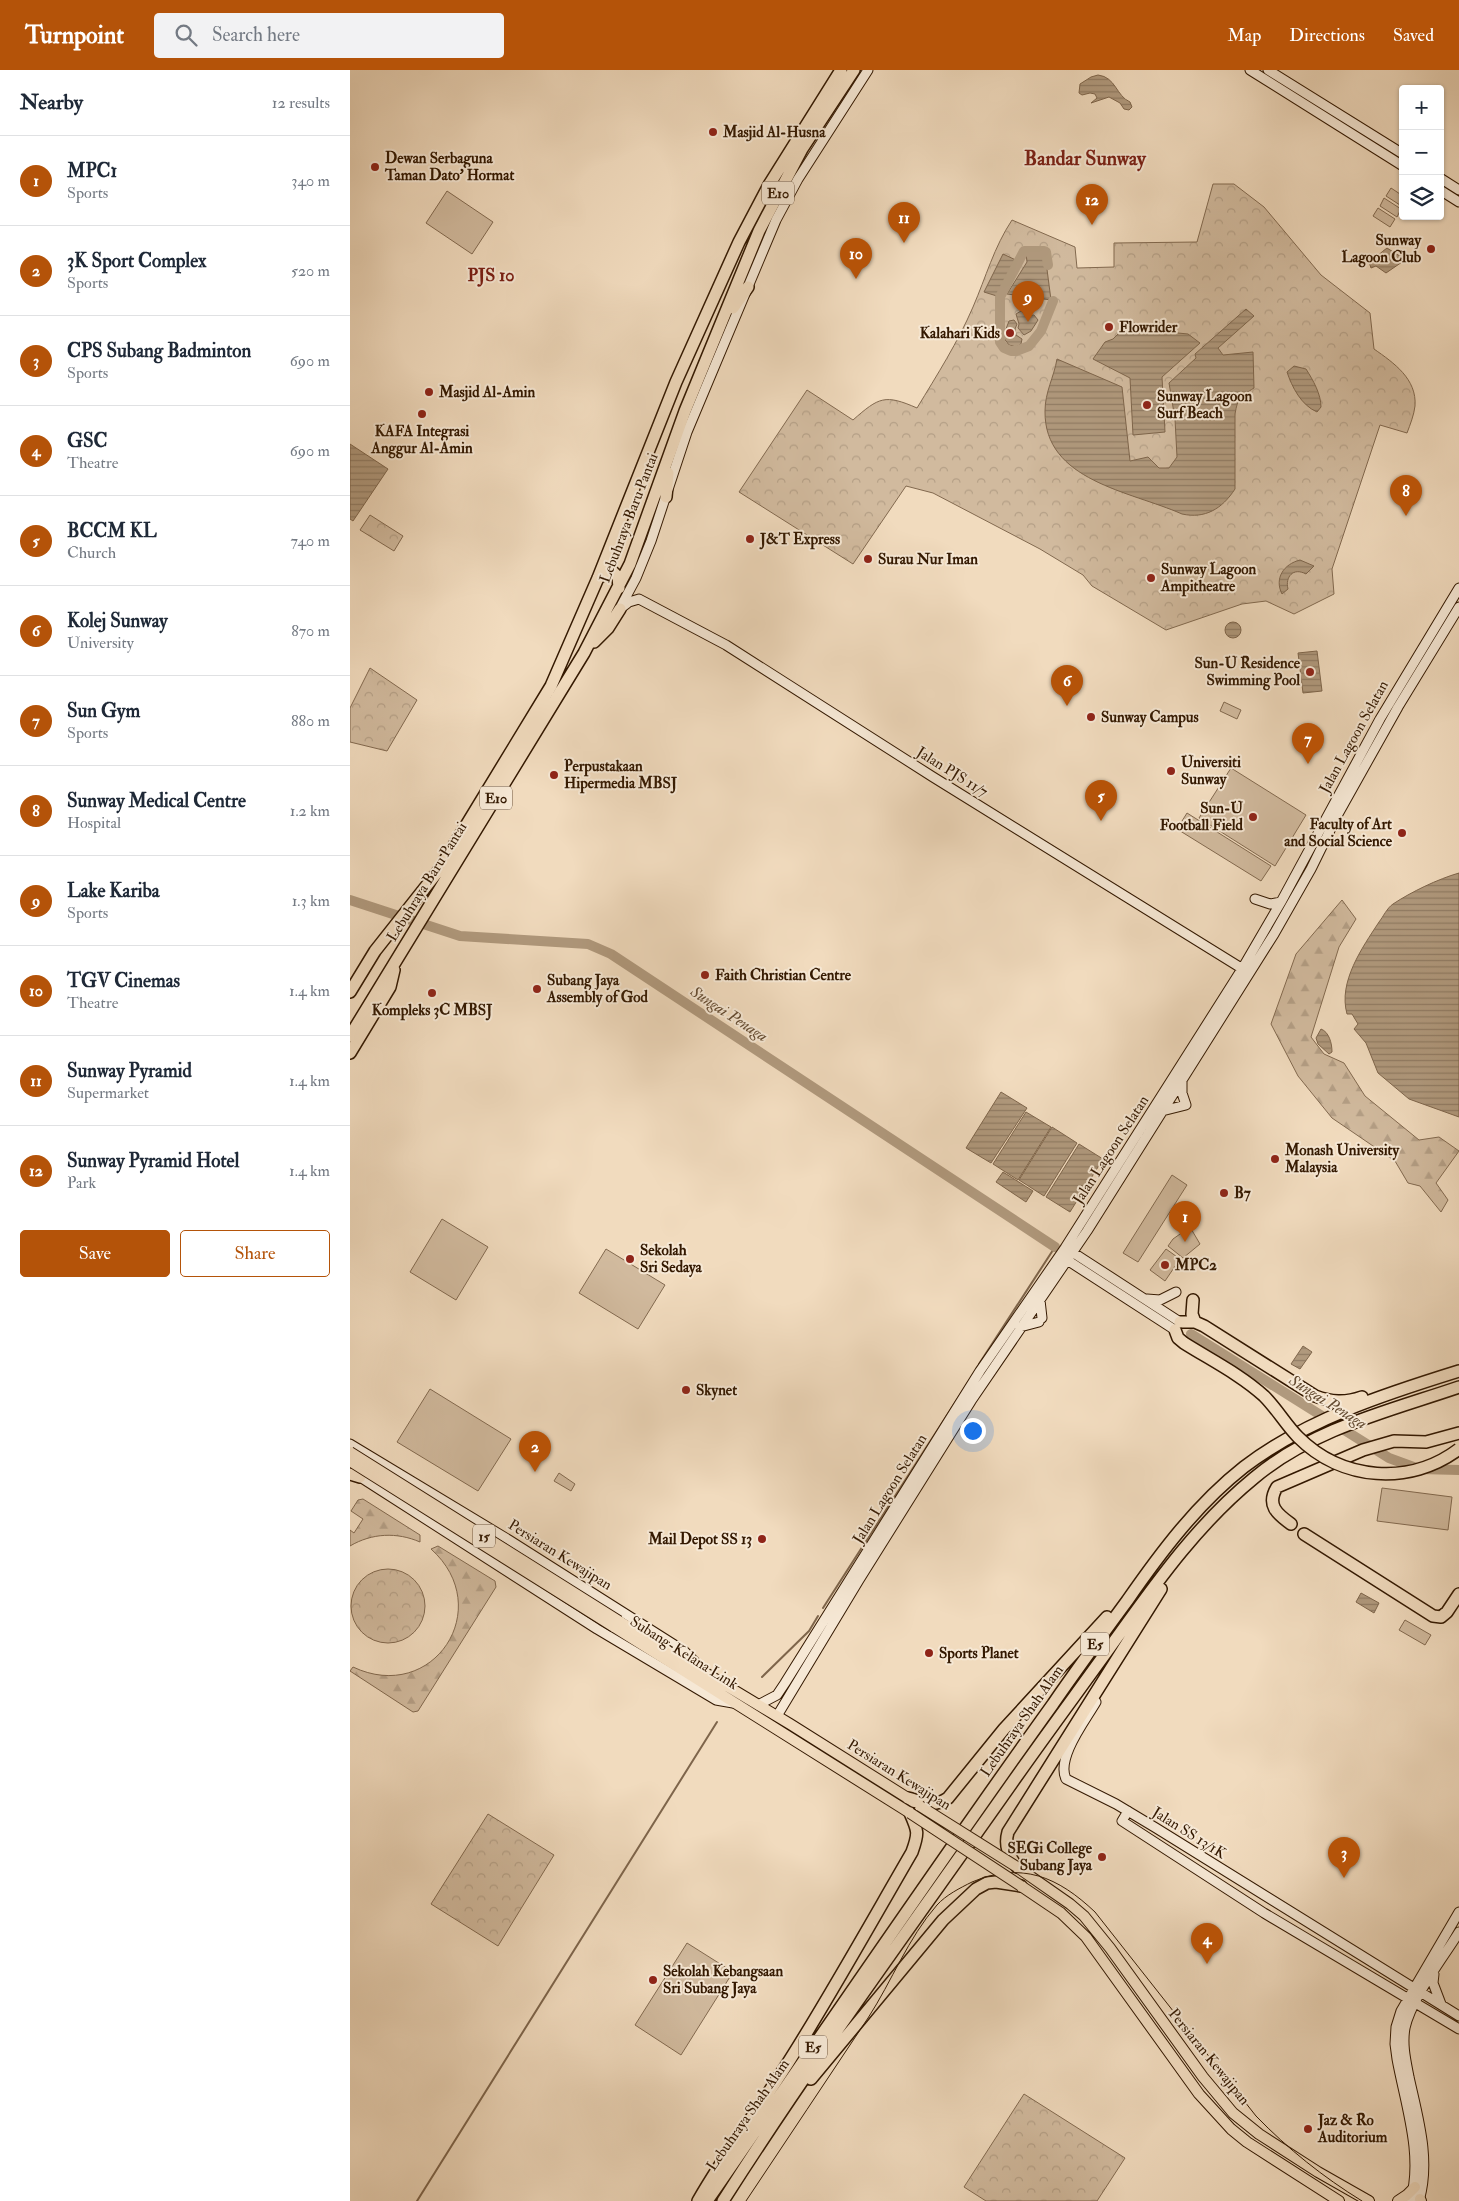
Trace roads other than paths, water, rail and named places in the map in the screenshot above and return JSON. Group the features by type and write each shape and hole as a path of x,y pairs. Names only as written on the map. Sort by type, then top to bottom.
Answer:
{"highway":[{"name":"Lebuhraya Baru Pantai","path":"350,992 375,951 428,885 551,686 598,578 676,382 739,242 769,185 841,70"},
{"name":"Lebuhraya Baru Pantai","path":"350,1036 584,652 619,588 636,547 668,457 770,208 802,150 854,70"},
{"path":"721,326 748,287"},
{"path":"666,497 668,457"},
{"path":"598,578 606,573 613,572 618,577 619,588"},
{"path":"584,652 608,628 620,609"},
{"path":"350,979 362,962 375,951"},
{"path":"350,1053 390,987 396,961"},
{"path":"1194,1300 1192,1314 1195,1322"},
{"path":"1456,1453 1428,1466 1394,1474 1362,1472 1335,1463 1299,1438 1264,1397 1250,1385 1178,1338 1178,1326 1195,1322 1204,1326 1315,1396 1328,1401 1352,1404 1408,1383 1459,1371"},
{"name":"Lebuhraya Shah Alam","path":"723,2201 774,2120 1037,1748 1172,1562 1206,1522 1254,1478 1284,1455 1358,1421 1459,1387"},
{"name":"Lebuhraya Shah Alam","path":"707,2201 957,1839 1164,1548 1204,1502 1243,1468 1276,1444 1352,1404"},
{"path":"1291,1524 1277,1514 1273,1508 1273,1494 1276,1487 1346,1458 1394,1441 1426,1442 1459,1433"},
{"path":"1304,1534 1433,1616 1441,1616 1447,1612 1459,1594"},
{"path":"908,1798 932,1805 942,1803 948,1798 1004,1729 1099,1626 1164,1548"},
{"path":"1017,1867 1007,1849 1006,1840 1008,1832 1159,1593 1172,1562"},
{"path":"698,2201 716,2169 790,2060 830,1995 912,1852 918,1837 915,1809"},
{"path":"774,2120 797,2096 943,1920 976,1889 987,1883 996,1882 1020,1886"}],"main road":[{"path":"620,609 636,578 666,497 687,432 788,195 868,70"},
{"path":"1250,70 1399,163"},
{"path":"1268,70 1399,152"},
{"path":"1306,105 1311,97"},
{"path":"1444,181 1459,190"},
{"path":"1444,193 1459,202"},
{"path":"620,609 629,602 639,598 636,578"},
{"name":"Jalan Lagoon Selatan","path":"777,1716 859,1580 1020,1327 1069,1258 1245,970 1290,908 1334,812 1401,682 1459,588"},
{"name":"Jalan PJS 11/7","path":"639,598 726,645 946,786 1245,970"},
{"name":"Jalan Lagoon Selatan","path":"758,1705 777,1696 980,1371 1069,1258 1078,1250 1079,1243 1182,1079 1245,970 1281,902 1334,812 1459,607"},
{"path":"1255,899 1270,904 1281,902"},
{"path":"1162,1111 1186,1105 1182,1093 1182,1079"},
{"path":"1069,1258 1153,1301 1160,1300 1176,1292"},
{"path":"1069,1258 1178,1326"},
{"path":"1140,1296 1178,1326"},
{"path":"1020,1327 1040,1320 1041,1298"},
{"name":"Persiaran Kewajipan","path":"350,1444 483,1524 684,1651 708,1675 908,1798 915,1809 1020,1886 1061,1913 1086,1937 1199,2094 1231,2129 1247,2142 1339,2201"},
{"name":"15","path":"350,1452 617,1624"},
{"name":"15","path":"350,1461 617,1624"},
{"name":"Persiaran Kewajipan","path":"353,1474 597,1630 716,1700 737,1704 1017,1867 1063,1899 1084,1916 1110,1948 1202,2077 1233,2113 1259,2134 1318,2172 1369,2201"},
{"path":"448,1533 444,1524 446,1518 452,1514 459,1514 483,1524"},
{"name":"Subang-Kelana Link","path":"617,1624 708,1675"},
{"name":"Subang-Kelana Link","path":"617,1624 737,1704"},
{"name":"Jalan SS 13/1K","path":"1120,1655 1067,1754 1063,1765 1066,1779 1128,1811 1459,2016"},
{"name":"Jalan SS 13/1K","path":"1128,1811 1122,1821 1264,1913 1459,2029"},
{"path":"1186,1862 1192,1851"},
{"path":"1398,2019 1407,1997 1459,1912"},
{"path":"1418,2200 1424,2176 1424,2149 1404,2052 1406,2024 1416,2002 1459,1932"},
{"path":"1435,1971 1433,1983 1442,2006"},
{"path":"1391,1988 1397,1998 1398,2019 1395,2044 1415,2152 1415,2187 1418,2200"},
{"path":"1406,2024 1418,2013 1429,2010"},
{"path":"1398,2201 1415,2187"}],"waterway":[{"path":"1048,265 1046,252 1024,251 1000,297 1000,342 1004,348 1016,351 1029,346 1041,331 1053,301"},
{"name":"Sungai Penaga","path":"350,900 460,936 588,944 611,954 1055,1247"},
{"path":"979,1364 1055,1247"},
{"name":"Sungai Penaga","path":"1191,1334 1389,1458 1419,1469 1459,1470"},
{"path":"823,1608 969,1381"},
{"path":"762,1677 809,1631 818,1616"},
{"path":"417,2201 717,1722"}],"tram line":[{"path":"746,2201 868,2018 917,1931 937,1905 958,1889 972,1882 1007,1873 1023,1873 1053,1882 1067,1890 1095,1912 1256,2116 1306,2162 1362,2201"}],"place":[{"name":"Masjid Al-Husna","path":"713,132"},
{"name":"Dewan Serbaguna Taman Dato' Hormat","path":"375,167"},
{"name":"Sunway Pyramid Hotel","path":"1092,225"},
{"name":"Sunway Pyramid","path":"904,243"},
{"name":"Sunway Lagoon Club","path":"1431,249"},
{"name":"TGV Cinemas","path":"856,279"},
{"name":"Lake Kariba","path":"1028,322"},
{"name":"Flowrider","path":"1109,327"},
{"name":"Kalahari Kids","path":"1010,333"},
{"name":"Masjid Al-Amin","path":"429,392"},
{"name":"Sunway Lagoon Surf Beach","path":"1147,405"},
{"name":"KAFA Integrasi Anggur Al-Amin","path":"422,414"},
{"name":"Sunway Medical Centre","path":"1406,516"},
{"name":"J&T Express","path":"750,539"},
{"name":"Surau Nur Iman","path":"868,559"},
{"name":"Sunway Lagoon Ampitheatre","path":"1151,578"},
{"name":"Sun-U Residence Swimming Pool","path":"1310,672"},
{"name":"Kolej Sunway","path":"1067,706"},
{"name":"Sunway Campus","path":"1091,717"},
{"name":"Sun Gym","path":"1308,764"},
{"name":"Universiti Sunway","path":"1171,771"},
{"name":"Perpustakaan Hipermedia MBSJ","path":"554,775"},
{"name":"Sun-U Football Field","path":"1253,817"},
{"name":"BCCM KL","path":"1101,821"},
{"name":"Faculty of Art and Social Science","path":"1402,833"},
{"name":"Faith Christian Centre","path":"705,975"},
{"name":"Subang Jaya Assembly of God","path":"537,989"},
{"name":"Kompleks 3C MBSJ","path":"432,993"},
{"name":"Monash University Malaysia","path":"1275,1159"},
{"name":"B7","path":"1224,1193"},
{"name":"MPC1","path":"1185,1242"},
{"name":"Sekolah Sri Sedaya","path":"630,1259"},
{"name":"MPC2","path":"1165,1265"},
{"name":"Skynet","path":"686,1390"},
{"name":"3K Sport Complex","path":"535,1472"},
{"name":"Mail Depot SS 13","path":"762,1539"},
{"name":"Sports Planet","path":"929,1653"},
{"name":"SEGi College Subang Jaya","path":"1102,1857"},
{"name":"CPS Subang Badminton","path":"1344,1878"},
{"name":"GSC","path":"1207,1964"},
{"name":"Sekolah Kebangsaan Sri Subang Jaya","path":"653,1980"},
{"name":"Jaz & Ro Auditorium","path":"1308,2129"}],"district":[{"name":"Bandar Sunway","path":"1085,158"},
{"name":"PJS 10","path":"491,275"}]}
